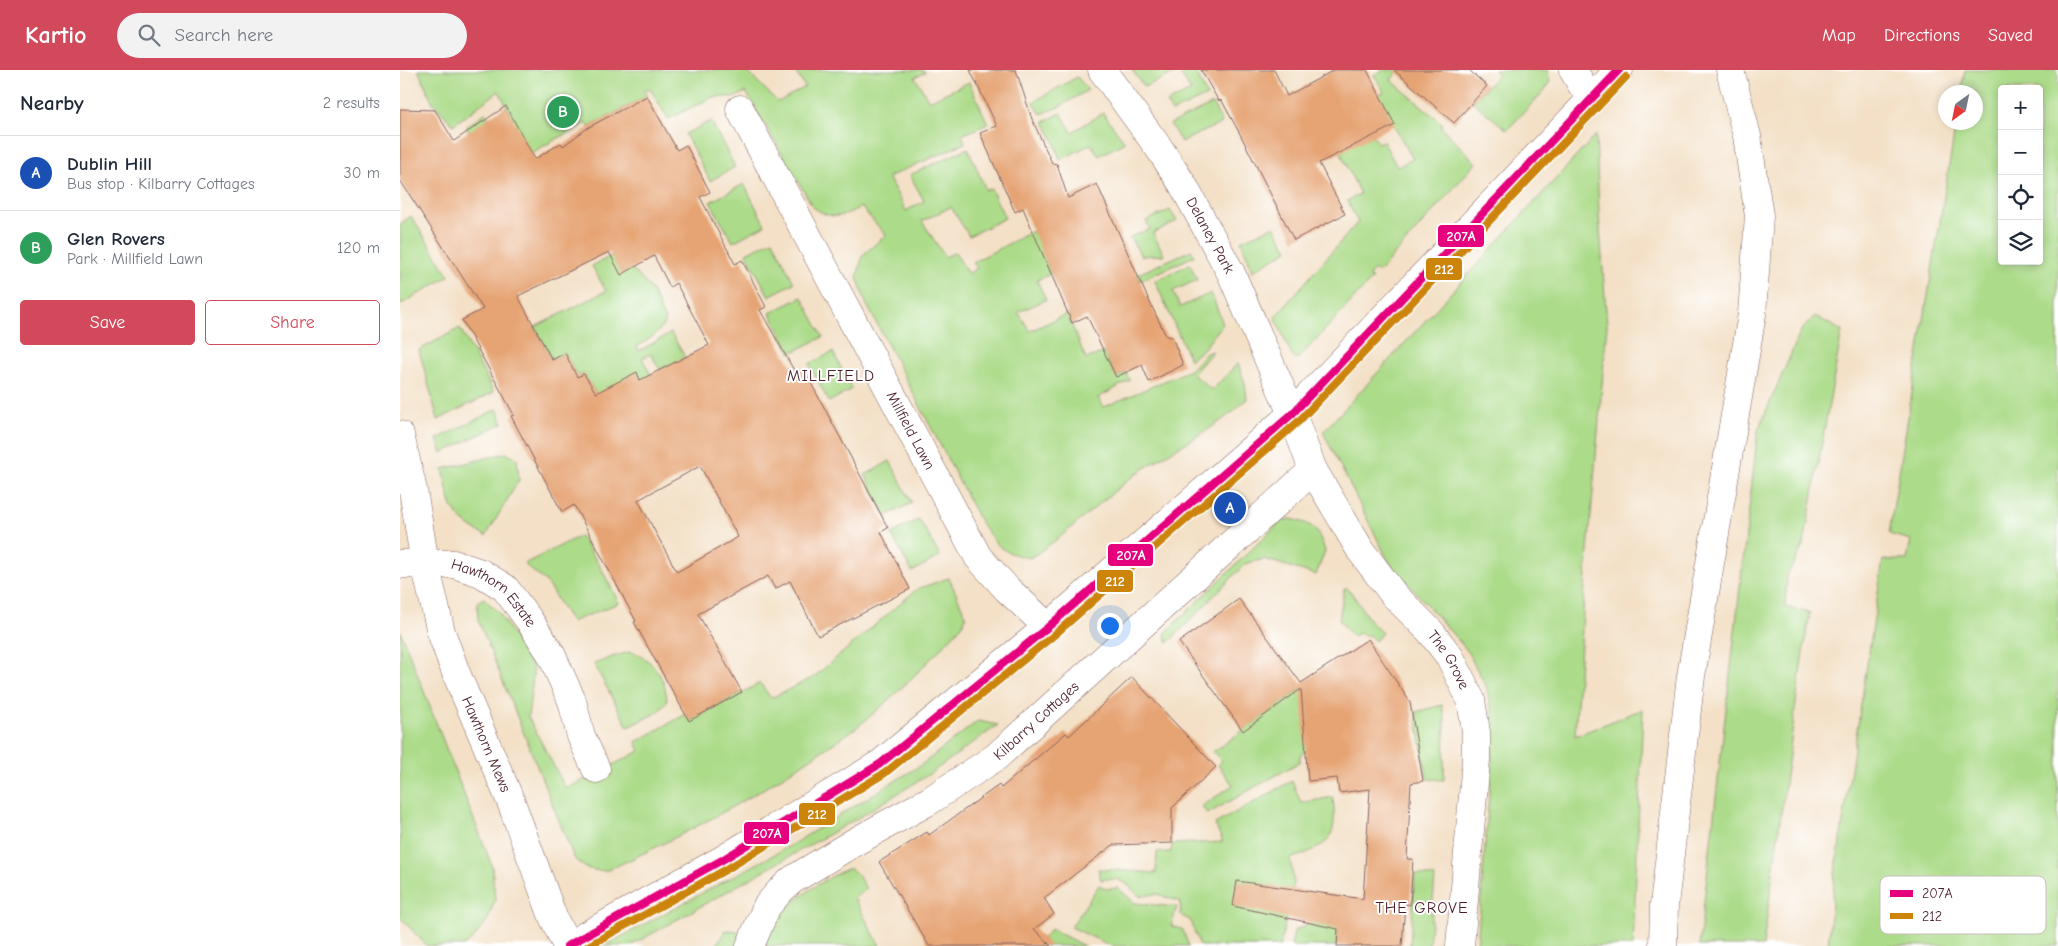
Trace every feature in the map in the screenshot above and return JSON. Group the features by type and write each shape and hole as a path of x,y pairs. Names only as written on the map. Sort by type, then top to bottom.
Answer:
{"street":[{"name":"Delaney Park","path":"1102,70 1183,184 1231,273 1292,414"},
{"path":"1573,70 1583,88 1593,97"},
{"path":"567,946 722,860 880,764 1048,627 1292,414 1619,70"},
{"path":"1663,946 1664,905 1692,676 1752,314 1759,216 1747,136 1730,70"},
{"name":"Millfield Lawn","path":"740,109 978,557 1007,589 1048,627"},
{"name":"The Grove","path":"1292,414 1313,470 1360,551 1394,595 1430,631 1450,657 1471,700 1476,732 1476,760 1460,946"},
{"name":"Hawthorn Estate","path":"400,435 413,490 412,564 454,564 481,573 506,588 551,654 572,701 581,736 596,769"},
{"name":"Kilbarry Cottages","path":"750,946 767,906 792,880 853,843 929,801 996,757 1313,470"},
{"name":"Hawthorn Mews","path":"412,564 511,802 553,918 567,946"}],"green space":[{"path":"418,70 746,70 778,102 805,87 794,70 924,70 925,72 915,77 929,101 969,82 988,124 962,135 965,143 888,177 906,211 924,201 910,175 968,148 986,190 991,189 1005,218 969,236 951,207 922,221 945,257 955,252 968,274 977,268 973,262 1043,226 1057,255 1045,260 1051,274 1037,280 1046,300 1018,312 1030,331 1067,314 1086,359 1104,352 1116,377 1126,373 1130,380 1098,398 1104,407 1190,370 1206,353 1213,351 1193,374 1212,390 1238,363 1245,383 1247,399 1211,428 1158,459 1130,479 1060,537 1030,558 1006,551 996,543 981,523 866,303 857,277 863,255 886,235 861,207 842,215 832,216 813,207 746,92 736,97 713,97 668,119 650,88 644,91 647,96 589,127 586,123 531,153 477,144 466,127 485,113 497,130 513,119 499,91 453,125 433,103"},
{"path":"1132,70 1170,70 1173,74 1144,87"},
{"path":"1199,70 1196,72 1207,96 1172,112 1166,103 1191,91 1179,71"},
{"path":"1383,70 1399,70 1391,80 1443,124 1441,127 1476,163 1379,272 1375,270 1369,275 1372,279 1298,359 1292,356 1275,317 1358,222 1347,201 1360,194 1336,143 1367,126 1378,143 1383,141 1397,167 1413,159 1376,95 1384,92 1374,75"},
{"path":"1494,70 1547,70 1550,81 1546,89 1507,130 1473,102 1498,75"},
{"path":"1965,70 2058,70 2058,946 1828,946 1835,874 1883,560 1907,560 1911,540 1889,534 1955,130 1983,130 1983,85 1962,85"},
{"path":"1077,77 1088,90 1059,107 1041,114 1033,102"},
{"path":"1213,104 1222,123 1181,142 1170,124"},
{"path":"1061,113 1072,132 1103,113 1125,142 1099,156 1091,144 1060,160 1055,143 1044,122"},
{"path":"711,121 735,167 710,181 685,134"},
{"path":"1596,135 1599,214 1607,325 1584,598 1575,736 1643,709 1633,946 1477,946 1492,758 1493,715 1486,686 1466,649 1389,562 1323,432"},
{"path":"744,184 765,225 733,242 710,202"},
{"path":"1170,210 1177,221 1153,233 1164,255 1141,256 1130,237 1150,229 1146,221"},
{"path":"411,216 449,276 400,305 400,224"},
{"path":"1274,226 1288,250 1253,271 1241,241"},
{"path":"773,240 794,283 769,296 746,253"},
{"path":"622,250 632,269 651,289 666,322 655,335 637,347 639,351 671,333 685,357 660,370 651,354 642,358 651,375 641,381 637,373 597,395 584,374 579,376 574,371 565,353 552,360 535,327 606,291 592,266"},
{"path":"1191,250 1194,256 1140,281 1138,274"},
{"path":"1190,264 1197,280 1173,291 1180,307 1211,293 1223,324 1204,348 1190,360 1155,281"},
{"path":"802,297 823,337 791,353 770,313"},
{"path":"1815,316 1842,331 1804,544 1787,576 1785,607 1810,613 1763,946 1699,946 1758,430 1801,331"},
{"path":"460,328 494,392 438,420 419,350"},
{"path":"833,352 852,389 829,402 809,364"},
{"path":"497,409 503,423 442,453 437,439"},
{"path":"506,453 517,459 519,480 486,536 458,516 450,502 443,469"},
{"path":"890,461 912,503 886,516 865,475"},
{"path":"919,519 940,556 912,572 891,534"},
{"path":"1291,519 1310,526 1320,537 1325,551 1316,575 1264,559 1245,564 1168,643 1165,635 1167,631 1281,521"},
{"path":"580,536 600,566 619,603 571,622 546,582 524,564"},
{"path":"949,578 966,616 962,626 875,713 795,769 743,801 663,844 603,871 585,867 574,858 478,620 477,602 484,598 500,614 534,669 528,717 566,789 640,751 636,742 686,714 690,721 760,683 771,698 814,677 917,589"},
{"path":"1347,588 1371,622 1382,633 1375,641 1370,636 1358,633 1353,637 1339,620 1344,589"},
{"path":"400,630 492,866 495,900 488,919 474,938 464,946 427,946 400,917"},
{"path":"630,652 646,659 657,671 664,685 667,702 658,712 628,727 594,664"},
{"path":"1304,687 1312,746 1300,755 1300,762 1207,814 1202,806 1233,785 1218,765 1222,761 1213,752"},
{"path":"1442,705 1445,718 1444,780 1427,779 1416,712"},
{"path":"978,721 998,725 928,775 858,818 630,946 604,946 788,847 921,765"},
{"path":"1292,781 1301,803 1333,797 1334,824 1328,840 1322,845 1290,859 1294,883 1280,946 1200,946 1190,920 1180,915 1181,902 1157,894 1139,896 1119,880 1101,880 1098,869 1156,873 1157,852 1171,852 1172,844 1223,842 1215,824"},
{"path":"846,869 851,869 858,875 866,889 854,898 880,946 765,946 769,933 776,921 786,910 809,891"},
{"path":"1415,874 1435,877 1429,946 1410,946"},
{"path":"1099,885 1107,889 1118,888 1135,903 1177,907 1171,926 1182,929 1189,946 1111,946 1071,927"},
{"path":"1339,915 1337,946 1291,946 1294,931 1323,916"},
{"path":"1051,929 1084,946 1037,946"},
{"path":"729,930 743,935 740,946 716,946 724,932"}],"building":[{"path":"970,70 1016,70 1032,119 1052,163 1057,164 1068,198 1097,184 1145,292 1166,336 1172,337 1183,365 1149,382 1142,365 1116,377 1087,316 1072,323 1023,208 1015,212 980,133 997,126"},
{"path":"1201,70 1274,70 1287,96 1334,70 1367,70 1395,125 1319,163 1345,214 1294,240 1222,101 1218,100"},
{"path":"1394,70 1469,70 1487,86 1454,123"},
{"path":"647,96 677,150 686,145 710,192 700,197 735,264 742,260 766,307 760,310 796,374 804,370 848,452 888,528 881,532 910,589 818,636 790,581 775,589 768,576 698,614 742,692 689,721 634,622 636,621 574,505 562,512 511,416 514,415 462,320 483,309 400,180 400,109 435,110 454,141 506,106 535,159 561,143 563,146 589,127","holes":["609,252 621,275 654,256 670,287 676,283 709,345 640,380 637,372 596,393 584,374 577,377 565,353 552,360 518,296","700,466 738,537 677,572 638,500"]},
{"path":"1239,599 1301,683 1368,639 1410,702 1423,781 1411,783 1407,859 1413,859 1410,905 1405,904 1402,946 1337,946 1338,929 1233,906 1237,881 1363,899 1370,789 1339,793 1337,778 1308,781 1301,689 1243,731 1179,642"},
{"path":"1132,677 1216,767 1172,808 1172,843 1113,845 1044,898 1054,914 1034,929 1051,946 929,946 879,862 927,832 929,835 999,785 1001,788 1066,733 1069,736"}],"transit line":[{"name":"207A","path":"567,946 722,860 880,764 1048,627 1292,414 1619,70"},
{"name":"212","path":"588,946 727,869 885,773 1054,635 1299,421 1626,77"}],"place":[{"name":"Glen Rovers","path":"563,112"},
{"name":"Dublin Hill","path":"1230,508"}],"district":[{"name":"MILLFIELD","path":"831,376"},
{"name":"THE GROVE","path":"1422,908"}]}
